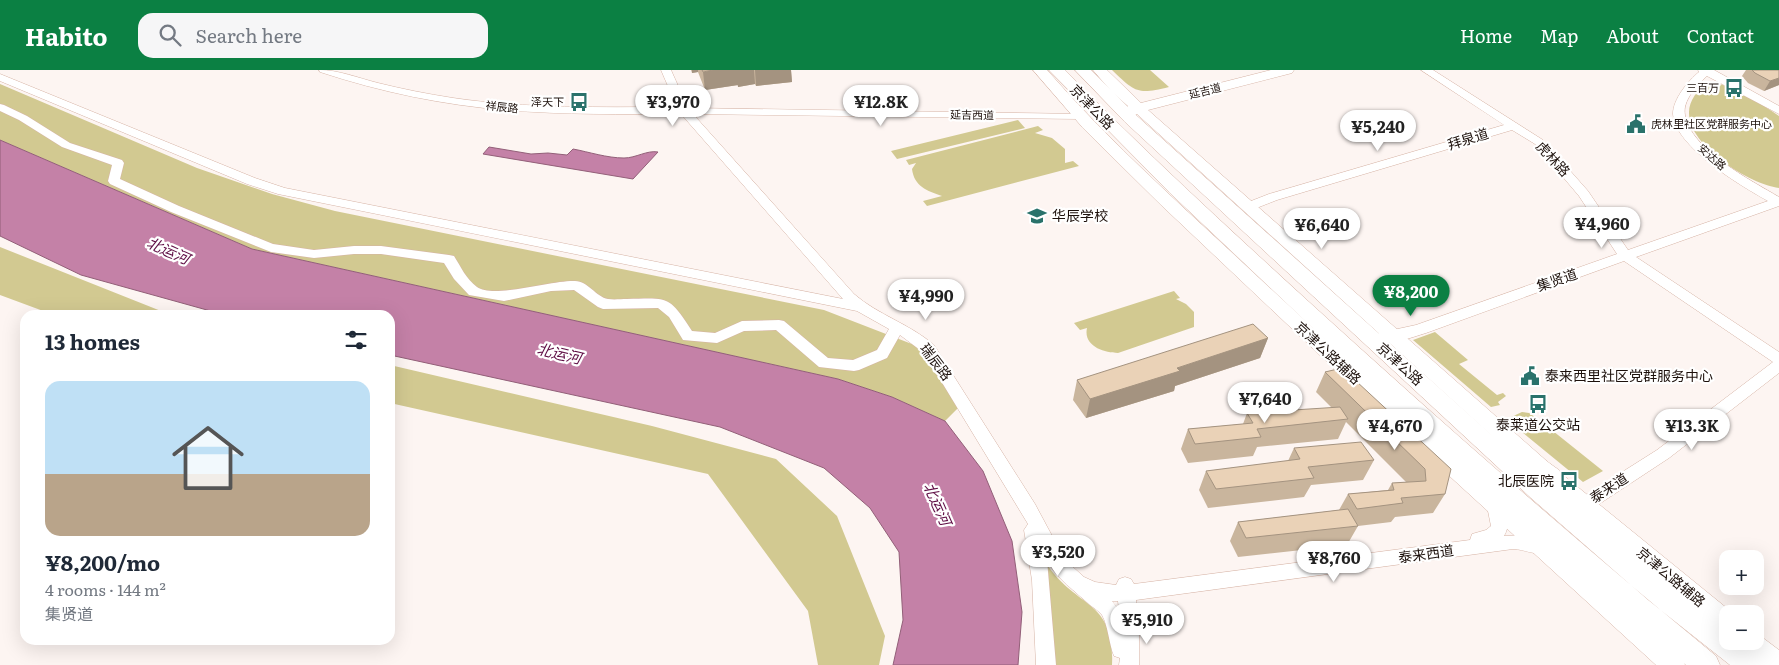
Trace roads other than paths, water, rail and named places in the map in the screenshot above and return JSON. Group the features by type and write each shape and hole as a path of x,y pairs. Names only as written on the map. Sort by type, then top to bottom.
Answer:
{"highway":[{"name":"京津公路","path":"1057,70 1123,139 1355,358 1635,606 1706,665"},
{"name":"京津公路","path":"1083,70 1104,92 1133,109 1363,331 1538,491 1657,592 1751,665"},
{"path":"1355,358 1422,441"},
{"path":"1427,388 1551,477"}],"main road":[{"name":"京津公路辅路","path":"1040,70 1077,114 1243,273 1422,441 1673,665"},
{"name":"京津公路辅路","path":"1100,70 1133,109 1250,206 1551,477 1719,616"},
{"name":"延吉道","path":"1133,109 1262,70"},
{"name":"延吉道","path":"1133,109 1287,70"},
{"path":"1761,650 1779,665"}],"street":[{"name":"祥辰路","path":"324,70 392,89 497,107 573,111 662,108"},
{"name":"祥辰路","path":"344,70 402,85 494,100 579,106 662,108 689,112"},
{"name":"瑞辰路","path":"666,70 689,112 864,308 874,317 918,339 934,356 1065,560 1086,582"},
{"name":"瑞辰路","path":"672,70 689,112"},
{"name":"虎林路","path":"1426,70 1539,142 1578,186 1627,257 1779,359"},
{"path":"1709,71 1779,110"},
{"name":"安达路","path":"1709,71 1694,83 1682,101 1679,113 1684,128 1703,151 1724,168 1779,201"},
{"path":"0,77 251,181 282,191 864,308"},
{"path":"0,108 23,118 66,145 118,163 114,181 174,209 272,248 314,254 354,250 381,250 448,259 459,276 474,292 504,296 551,286 577,285 603,304 662,303 674,314 688,336 717,338 742,326 779,325 824,363 854,366 882,354 897,327"},
{"path":"662,108 677,114 689,112"},
{"name":"延吉西道","path":"689,112 1077,114"},
{"name":"拜泉道","path":"1250,206 1272,197 1515,125"},
{"name":"集贤道","path":"1363,331 1377,336 1398,339 1779,201"},
{"name":"瑞辰路","path":"864,308 915,332 940,355 1028,501"},
{"path":"1398,339 1396,353 1399,363"},
{"name":"泰来道","path":"1584,505 1662,454 1779,365"},
{"path":"1028,501 1040,558 1046,665"},
{"name":"泰来西道","path":"1118,592 1488,538 1498,532 1501,522 1496,506"},
{"name":"泰来西道","path":"1118,592 1513,542 1526,542 1545,551"},
{"path":"1086,582 1118,592"},
{"path":"1086,582 1110,611 1124,660"},
{"path":"1118,592 1130,624 1124,660"},
{"path":"1118,592 1124,660"}],"water":[{"name":"北运河","path":"0,140 252,249 838,379 892,397 945,421 983,471 1012,541 1022,612 1018,665 893,665 903,620 899,552 870,508 824,468 720,427 395,356 395,310 207,310 81,275 0,236"},
{"path":"489,147 531,154 567,155 573,149 618,158 658,152 633,179 483,154"}],"place":[{"name":"三百万","path":"1734,88"},
{"name":"泽天下","path":"579,102"},
{"name":"虎林里社区党群服务中心","path":"1636,124"},
{"name":"华辰学校","path":"1037,216"},
{"name":"泰来西里社区党群服务中心","path":"1530,376"},
{"name":"泰莱道公交站","path":"1538,404"},
{"name":"北辰医院","path":"1569,481"}]}
